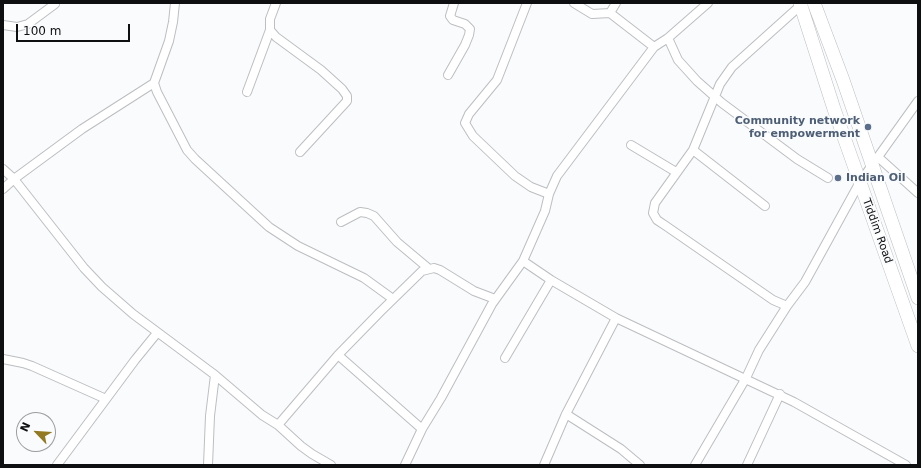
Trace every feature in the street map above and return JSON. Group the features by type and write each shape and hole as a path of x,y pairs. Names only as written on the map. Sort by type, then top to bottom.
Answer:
{"highway":[{"name":"Tiddim Road","path":"814,3 875,161 918,298"},
{"name":"Tiddim Road","path":"800,4 860,182 918,346"}],"street":[{"path":"3,189 14,179 82,129 154,83 169,41 175,3"},
{"path":"246,92 270,30 270,19 276,3"},
{"path":"448,75 465,45 470,28 453,20 450,16 454,3"},
{"path":"527,3 497,80 470,114 465,123 472,136 515,176 532,187 549,194"},
{"path":"574,3 592,14 610,12 654,46"},
{"path":"610,12 616,3"},
{"path":"405,465 422,429 495,299 523,261 545,211 549,194 557,176 654,46 668,38 708,3"},
{"path":"3,25 18,27 28,24 55,4"},
{"path":"786,306 773,300 657,220 653,213 655,203 693,150 720,84 732,67 800,4"},
{"path":"270,30 276,38 321,70 342,89 347,96 347,101 300,152"},
{"path":"668,38 678,60 697,81 714,96 797,159 828,178"},
{"path":"154,83 157,92 187,150 269,227 298,246 364,278 393,298"},
{"path":"695,465 746,378 759,350 786,306 805,282 860,182 918,101"},
{"path":"631,145 676,172"},
{"path":"693,150 765,206"},
{"path":"875,161 918,193"},
{"path":"3,169 14,179 84,268 102,287 157,333 215,375 262,414 278,425 306,450 331,465"},
{"path":"341,222 360,212 374,216 397,242 428,268"},
{"path":"523,261 551,280 616,318 780,394 906,465"},
{"path":"278,425 338,355 393,298 418,274 428,268 440,270 474,291 495,299"},
{"path":"505,358 551,280"},
{"path":"544,465 566,414 616,318"},
{"path":"59,464 135,360 157,333"},
{"path":"338,355 422,429"},
{"path":"3,359 32,366 106,399"},
{"path":"208,465 210,416 215,375"},
{"path":"747,465 780,394"},
{"path":"566,414 621,449 640,465"}],"place":[{"name":"Community network for empowerment","path":"868,127"},
{"name":"Indian Oil","path":"838,178"}]}
